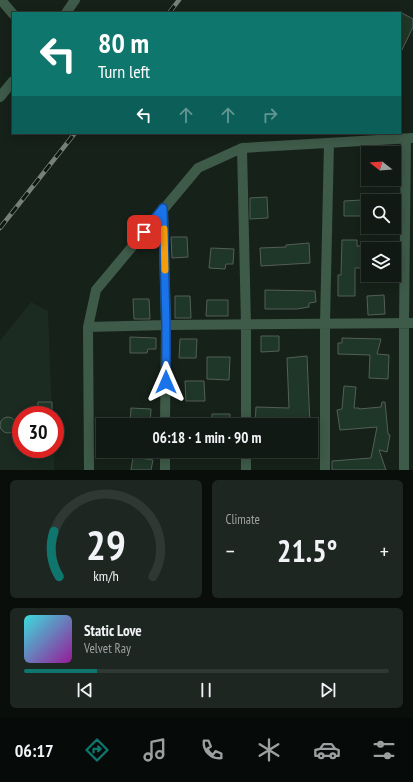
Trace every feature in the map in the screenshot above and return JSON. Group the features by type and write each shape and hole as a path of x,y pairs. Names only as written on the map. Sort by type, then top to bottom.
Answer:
{"street":[{"path":"1,0 12,13"},
{"path":"67,12 75,0"},
{"path":"0,97 12,82"},
{"path":"89,470 88,327 96,290 198,168 242,148 410,138 408,324 404,470"},
{"path":"325,470 325,323 329,143"},
{"path":"242,148 246,325 246,418"},
{"path":"163,208 166,325 165,418"},
{"path":"88,327 325,323 408,324"},
{"path":"165,458 165,470"},
{"path":"246,458 246,470"}],"shaded area":[{"path":"31,302 48,311 52,406 12,406 12,458 54,458 54,470 0,470 0,341"}],"building":[{"path":"401,13 413,19 413,27 401,52"},
{"path":"267,197 268,218 250,219 250,198"},
{"path":"361,200 361,216 344,216 344,201"},
{"path":"171,237 187,237 188,257 172,258"},
{"path":"342,240 357,240 357,246 361,246 361,268 355,268 355,296 338,296 338,275 341,275"},
{"path":"309,243 310,263 261,266 260,248 286,247 286,245"},
{"path":"211,248 234,249 233,264 226,264 225,269 209,268"},
{"path":"265,290 315,291 316,302 309,303 309,307 297,309 265,309"},
{"path":"384,295 385,314 368,315 367,296"},
{"path":"175,296 190,296 191,318 175,318"},
{"path":"133,299 149,299 150,319 134,319"},
{"path":"207,300 228,300 228,316 206,316"},
{"path":"261,336 279,336 279,351 261,352"},
{"path":"130,337 156,338 156,349 148,349 147,353 130,353"},
{"path":"342,338 381,339 377,354 389,355 388,379 369,378 370,355 338,354 338,343 342,343"},
{"path":"180,339 197,339 196,358 179,358"},
{"path":"307,356 310,418 255,418 256,407 289,408 287,358"},
{"path":"207,357 230,357 229,380 207,379"},
{"path":"185,381 204,381 205,401 186,401"},
{"path":"344,386 356,387 354,408 381,407 382,402 385,402 388,434 390,435 387,452 379,450 386,470 332,470 332,461 371,458 377,427 340,430 337,410 342,409"},
{"path":"38,402 52,402 52,406 38,406"},
{"path":"131,408 151,409 150,418 130,418"},
{"path":"212,414 230,414 230,418 212,418"},
{"path":"5,417 11,417 12,432 5,433 0,428 0,422"},
{"path":"133,458 153,460 151,470 131,470"}],"railway":[{"path":"170,12 179,0"},
{"path":"0,228 74,134"}],"slow traffic":[{"path":"164,229 165,270"}],"route":[{"path":"144,232 163,208 166,382"}]}
